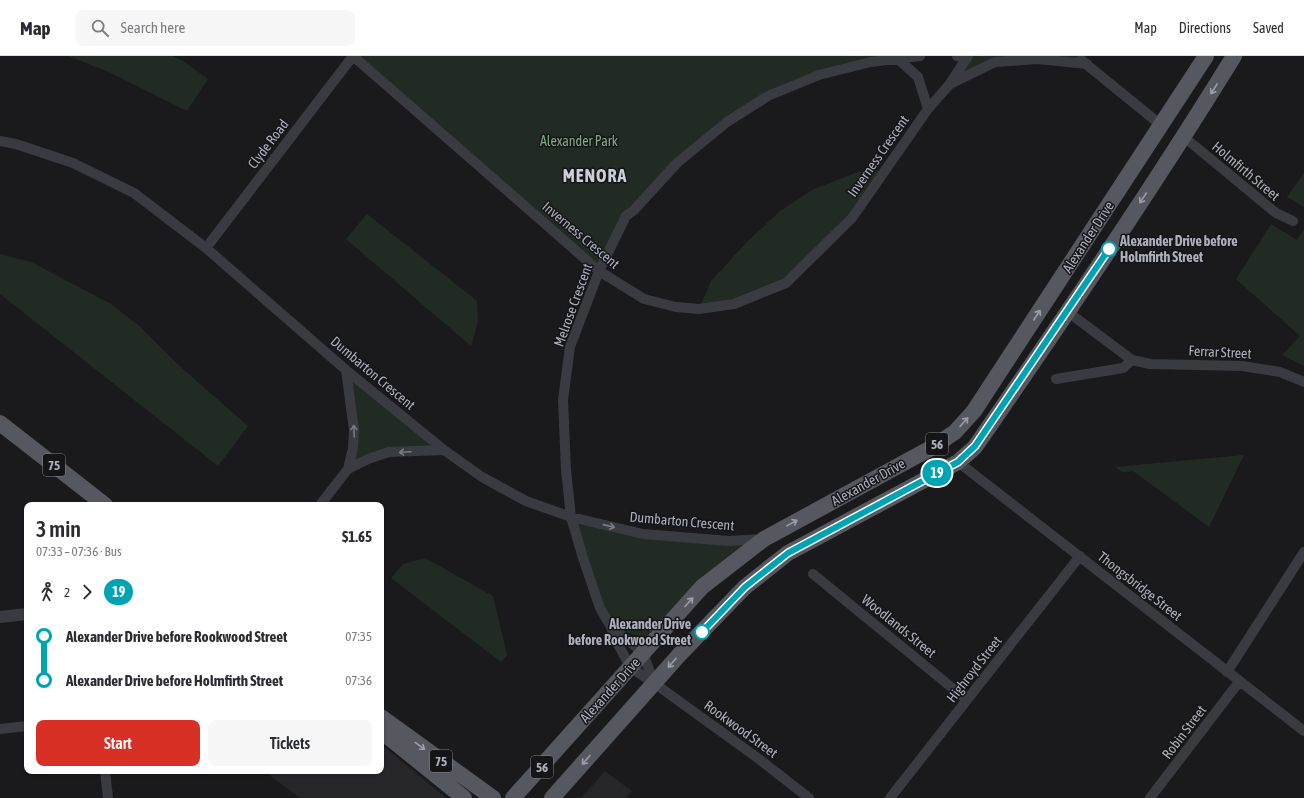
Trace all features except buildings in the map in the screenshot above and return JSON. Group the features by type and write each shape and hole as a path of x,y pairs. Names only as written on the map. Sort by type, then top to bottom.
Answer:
{"main road":[{"name":"Alexander Drive","path":"513,798 702,587 764,538 933,447 955,432 974,411 1206,56"},
{"name":"Alexander Drive","path":"552,798 680,654 745,587 788,553 958,462 975,446 1068,312 1184,137 1234,56"},
{"name":"75","path":"1,424 102,502"},
{"name":"75","path":"384,719 493,798"},
{"name":"75","path":"384,733 464,798"}],"street":[{"name":"Clyde Road","path":"206,248 353,56"},
{"name":"Inverness Crescent","path":"353,56 599,271 644,299 676,307 699,309 734,304 786,283 852,218 928,109 948,85 964,57"},
{"name":"Melrose Crescent","path":"654,683 630,667 600,608 571,517 566,470 563,400 570,347 599,271 626,216 634,210 678,162 727,122 768,96 819,75 871,62 920,56"},
{"path":"1076,56 1161,125"},
{"path":"898,59 918,77 928,109"},
{"path":"948,85 995,62 1038,59 1087,64"},
{"name":"Holmfirth Street","path":"1184,137 1276,213 1293,221"},
{"name":"Dumbarton Crescent","path":"0,141 16,144 73,163 134,192 206,248 346,370 444,450 482,477 526,501 571,517 643,534 729,541 764,538"},
{"name":"Ferrar Street","path":"1068,312 1132,360 1150,364 1242,366 1280,372 1304,382"},
{"path":"1056,380 1123,368 1132,360"},
{"path":"322,502 348,469 353,448 354,430 346,370"},
{"path":"348,469 368,459 389,452 444,450"},
{"name":"Thongsbridge Street","path":"958,462 1304,731"},
{"path":"1228,672 1304,552"},
{"name":"Highroyd Street","path":"890,798 1080,556"},
{"name":"Woodlands Street","path":"813,574 967,700"},
{"path":"0,617 24,614"},
{"name":"Melrose Crescent","path":"611,627 643,653"},
{"path":"643,653 654,683"},
{"name":"Robin Street","path":"1150,798 1240,682"},
{"name":"Rookwood Street","path":"654,683 759,759 809,798"},
{"path":"0,729 24,726"},
{"path":"105,774 108,798"}],"shaded area":[{"path":"384,746 446,798 300,798 268,774 384,774"},
{"path":"605,771 632,791 626,798 581,798"}],"green space":[{"path":"68,56 172,56 183,61 208,79 187,111 107,71"},
{"name":"Alexander Park","path":"353,56 920,56 819,75 727,122 626,216 599,271"},
{"path":"957,56 1076,56 1087,64 995,62 949,85 966,59"},
{"path":"885,170 852,218 786,283 734,304 699,309 711,281 748,241 780,211 814,189 858,172"},
{"path":"1304,173 1304,207 1287,197"},
{"path":"367,214 477,301 478,322 471,346 346,239"},
{"path":"1271,224 1297,240 1304,229 1304,366 1282,355 1300,336 1236,279"},
{"path":"0,254 31,262 111,304 138,325 184,370 248,426 218,466 0,294"},
{"path":"346,370 444,450 389,452 348,469 354,430"},
{"path":"1244,455 1209,527 1133,471 1122,472 1115,467"},
{"path":"571,517 643,534 764,539 646,639 611,627"},
{"path":"425,558 493,596 507,655 501,662 391,578 403,564"}],"bus line":[{"name":"19","path":"702,632 745,587 788,553 958,462 975,446 1068,312 1109,249"}],"place":[{"name":"Alexander Drive before Holmfirth Street","path":"1109,249"},
{"name":"Alexander Drive before Rookwood Street","path":"702,632"}],"district":[{"name":"MENORA","path":"595,175"}]}
